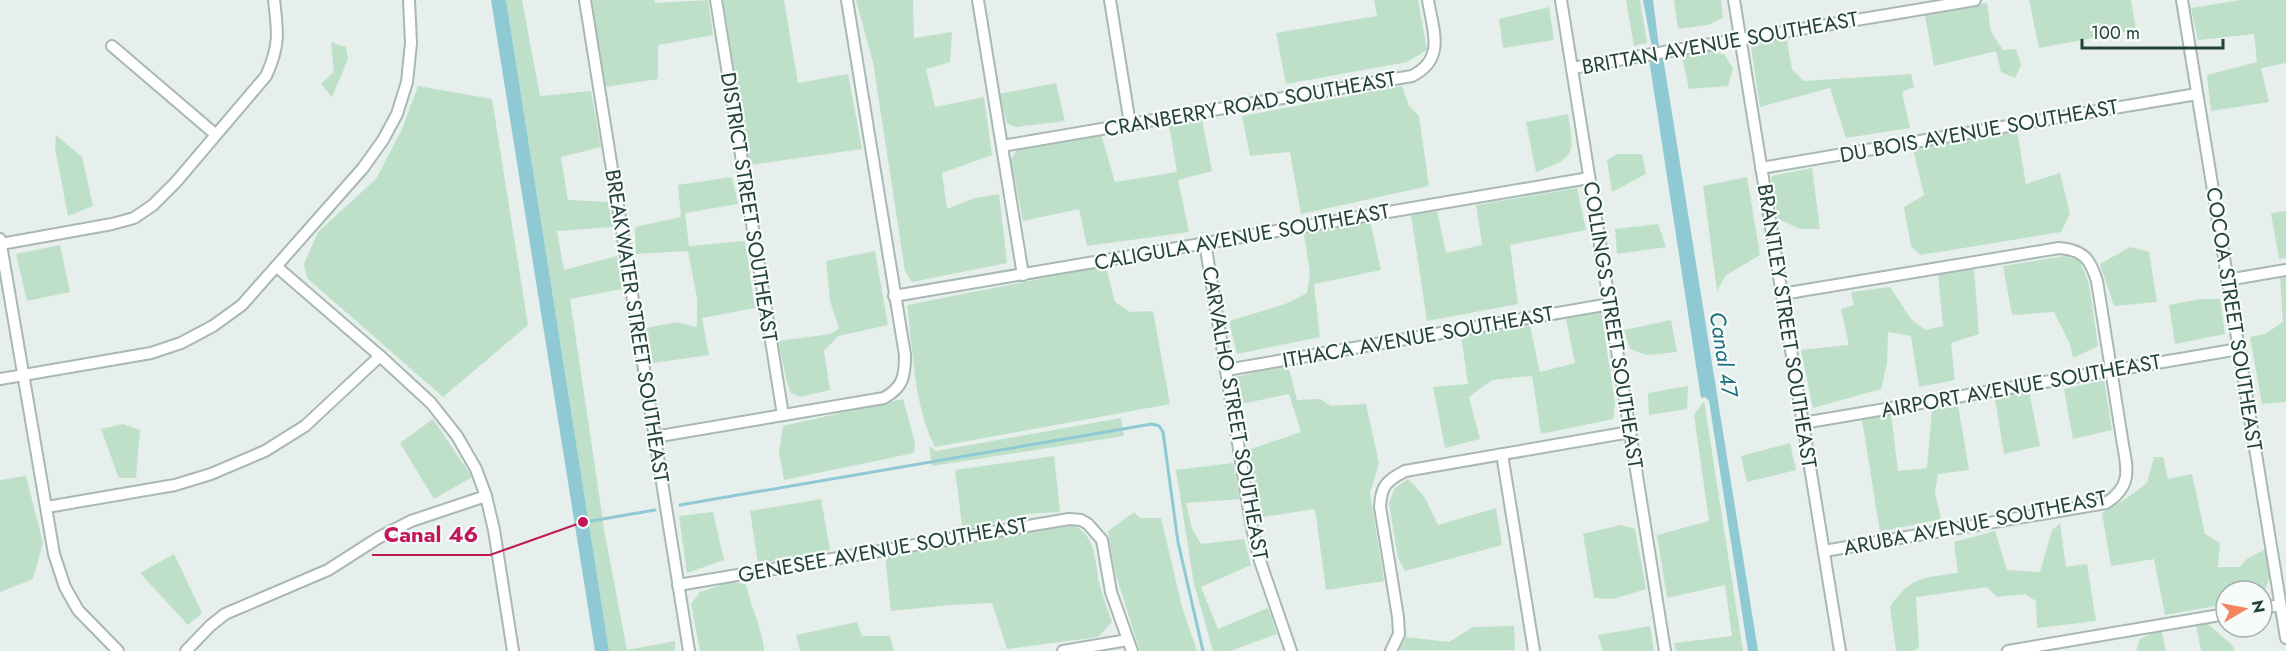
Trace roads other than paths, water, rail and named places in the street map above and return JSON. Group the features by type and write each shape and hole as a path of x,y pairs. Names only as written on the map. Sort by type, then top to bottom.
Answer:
{"street":[{"path":"1,244 112,224 134,218 153,205 266,76 274,58 278,35 274,0"},
{"path":"0,379 151,353 181,343 213,326 242,305 363,168 383,140 397,114 407,81 411,43 409,0"},
{"name":"BREAKWATER STREET SOUTHEAST","path":"585,0 689,651"},
{"name":"DISTRICT STREET SOUTHEAST","path":"716,0 783,415"},
{"path":"654,437 884,398 897,390 905,370 905,356 847,0"},
{"path":"978,0 1023,275"},
{"path":"1110,0 1130,124"},
{"name":"CRANBERRY ROAD SOUTHEAST","path":"1002,146 1412,76 1428,66 1434,56 1435,41 1428,0"},
{"name":"COLLINGS STREET SOUTHEAST","path":"1561,0 1665,651"},
{"name":"BRANTLEY STREET SOUTHEAST","path":"1734,0 1840,651"},
{"name":"BRITTAN AVENUE SOUTHEAST","path":"1572,68 1975,0"},
{"name":"COCOA STREET SOUTHEAST","path":"2182,0 2286,638"},
{"path":"112,46 215,135"},
{"name":"DU BOIS AVENUE SOUTHEAST","path":"1761,168 2197,94"},
{"name":"CALIGULA AVENUE SOUTHEAST","path":"894,296 1589,178"},
{"path":"0,239 54,554 65,587 78,610 117,651"},
{"name":"CARVALHO STREET SOUTHEAST","path":"1205,243 1252,528 1260,561 1291,651"},
{"path":"1782,294 2059,248 2080,252 2092,265 2097,281 2111,370"},
{"path":"277,267 431,403 457,436 476,469 486,496 494,530 513,651"},
{"path":"2227,280 2286,270"},
{"name":"ITHACA AVENUE SOUTHEAST","path":"1226,370 1610,304"},
{"name":"AIRPORT AVENUE SOUTHEAST","path":"1803,423 2239,349"},
{"path":"47,507 175,485 211,474 265,451 305,426 380,356"},
{"name":"ARUBA AVENUE SOUTHEAST","path":"1824,551 2106,503 2123,489 2126,464 2111,370"},
{"path":"1391,651 1399,634 1398,617 1380,507 1381,493 1389,479 1405,471 1630,432"},
{"path":"1502,454 1534,651"},
{"path":"186,651 225,614 328,570 378,538 411,521 486,496"},
{"name":"GENESEE AVENUE SOUTHEAST","path":"678,585 1069,519 1081,520 1088,524 1102,540 1112,592 1128,640"},
{"path":"2274,606 2280,605"},
{"path":"2008,651 2214,616"},
{"path":"1063,651 1128,640 1132,651"}],"water":[{"path":"491,0 506,0 609,651 595,651"},
{"path":"1643,0 1653,0 1659,47 1653,48 1651,43"},
{"path":"1663,57 1758,651 1748,651 1709,401 1705,397 1701,398 1649,59"}],"waterway":[{"path":"680,505 1152,424 1159,426 1163,432 1178,542 1203,651"},
{"path":"585,522 655,510"}],"place":[{"name":"Canal 46","path":"583,522"}],"water label":[{"name":"Canal 47","path":"1724,354"}]}
